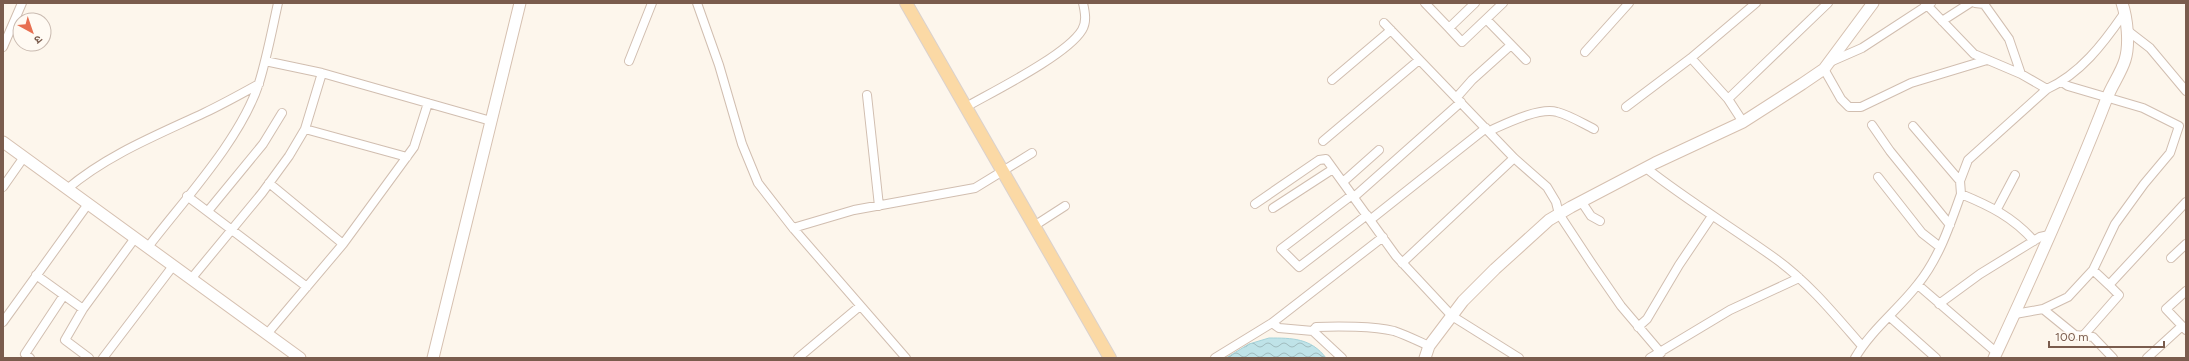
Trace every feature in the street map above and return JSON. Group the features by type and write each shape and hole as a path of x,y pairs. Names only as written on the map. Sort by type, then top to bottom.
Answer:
{"main road":[{"path":"433,358 520,3"},
{"path":"906,3 1110,358"},
{"path":"1425,358 1429,346 1463,301 1528,239 1559,214 1581,201 1646,168 1743,122 1827,66 1873,3"},
{"path":"1995,355 2015,314 2092,139 2107,97 2125,60 2128,31 2122,3"},
{"path":"3,142 300,358"}],"street":[{"path":"3,48 22,3"},
{"path":"148,247 226,145 243,118 259,84 278,3"},
{"path":"629,61 652,3"},
{"path":"697,3 719,65 742,144 758,183 793,228 906,358"},
{"path":"966,108 1050,59 1074,41 1083,28 1086,15 1083,3"},
{"path":"1425,3 1462,42 1487,20 1503,3"},
{"path":"1449,28 1475,3"},
{"path":"1585,52 1629,3"},
{"path":"1626,107 1691,58 1756,3"},
{"path":"1728,99 1828,3"},
{"path":"1942,21 1970,3"},
{"path":"1975,3 1984,4 2009,39 2021,74"},
{"path":"1987,60 1912,83 1861,107 1849,107 1841,99 1827,66 1862,48 1928,4 1942,21 1974,54 2021,74 2047,88"},
{"path":"1855,358 1862,346 1890,317 1933,265 1961,194 1960,181 1968,160 2047,88 2062,82 2102,45 2124,15"},
{"path":"1487,20 1526,60"},
{"path":"1384,23 1514,158 1547,187 1556,202 1559,214 1621,306 1660,353"},
{"path":"1332,80 1391,30"},
{"path":"2128,31 2150,48 2186,92"},
{"path":"1511,45 1472,80 1459,100 1353,196 1281,249 1299,267 1487,129 1546,111 1556,112 1594,129"},
{"path":"1691,58 1728,99 1743,122"},
{"path":"1323,141 1419,60"},
{"path":"265,61 322,73 491,121"},
{"path":"191,279 269,183 305,129 322,73"},
{"path":"2015,314 2043,309 2068,296 2093,270 2115,224 2144,184 2170,153 2182,127 2143,108 2068,86 2062,82"},
{"path":"67,188 86,173 156,134 205,112 259,84"},
{"path":"867,95 879,206"},
{"path":"267,334 343,244 414,147 428,103"},
{"path":"208,211 263,144 282,113"},
{"path":"1872,125 1890,151 1950,225"},
{"path":"1913,126 1960,181"},
{"path":"305,129 407,157"},
{"path":"1343,182 1379,150"},
{"path":"793,228 854,210 975,188 1032,152"},
{"path":"3,187 24,157"},
{"path":"1402,263 1514,158"},
{"path":"1256,204 1319,160 1326,159 1402,263 1452,316 1519,358"},
{"path":"1646,168 1674,190 1776,259 1799,278 1862,346"},
{"path":"1273,208 1333,169"},
{"path":"1996,209 2015,175"},
{"path":"1878,177 1922,233 1940,247"},
{"path":"269,183 343,244"},
{"path":"1961,194 1996,209 2013,219 2034,241"},
{"path":"187,196 307,286"},
{"path":"1581,201 1591,216 1600,221"},
{"path":"2109,285 2186,202"},
{"path":"3,322 88,204"},
{"path":"1034,226 1065,206"},
{"path":"1638,327 1648,319 1678,265 1712,216"},
{"path":"1939,304 1980,274 2034,241 2049,236"},
{"path":"1215,358 1272,323 1383,237"},
{"path":"89,358 65,340 83,309 135,238"},
{"path":"2171,258 2186,244"},
{"path":"103,358 173,266"},
{"path":"2082,336 2119,295 2093,270"},
{"path":"36,275 83,309"},
{"path":"1652,358 1730,310 1799,278"},
{"path":"1918,285 1995,355"},
{"path":"30,358 25,354 64,295"},
{"path":"2147,358 2184,328 2166,309 2184,296"},
{"path":"798,358 860,306"},
{"path":"2043,309 2075,335 2093,337 2113,358"},
{"path":"1890,317 1936,358"},
{"path":"1272,323 1279,328 1313,331 1342,358"},
{"path":"1313,331 1316,327 1394,331 1429,346"}],"water":[{"path":"1269,338 1300,340 1314,346 1326,358 1226,358 1249,344"}]}
